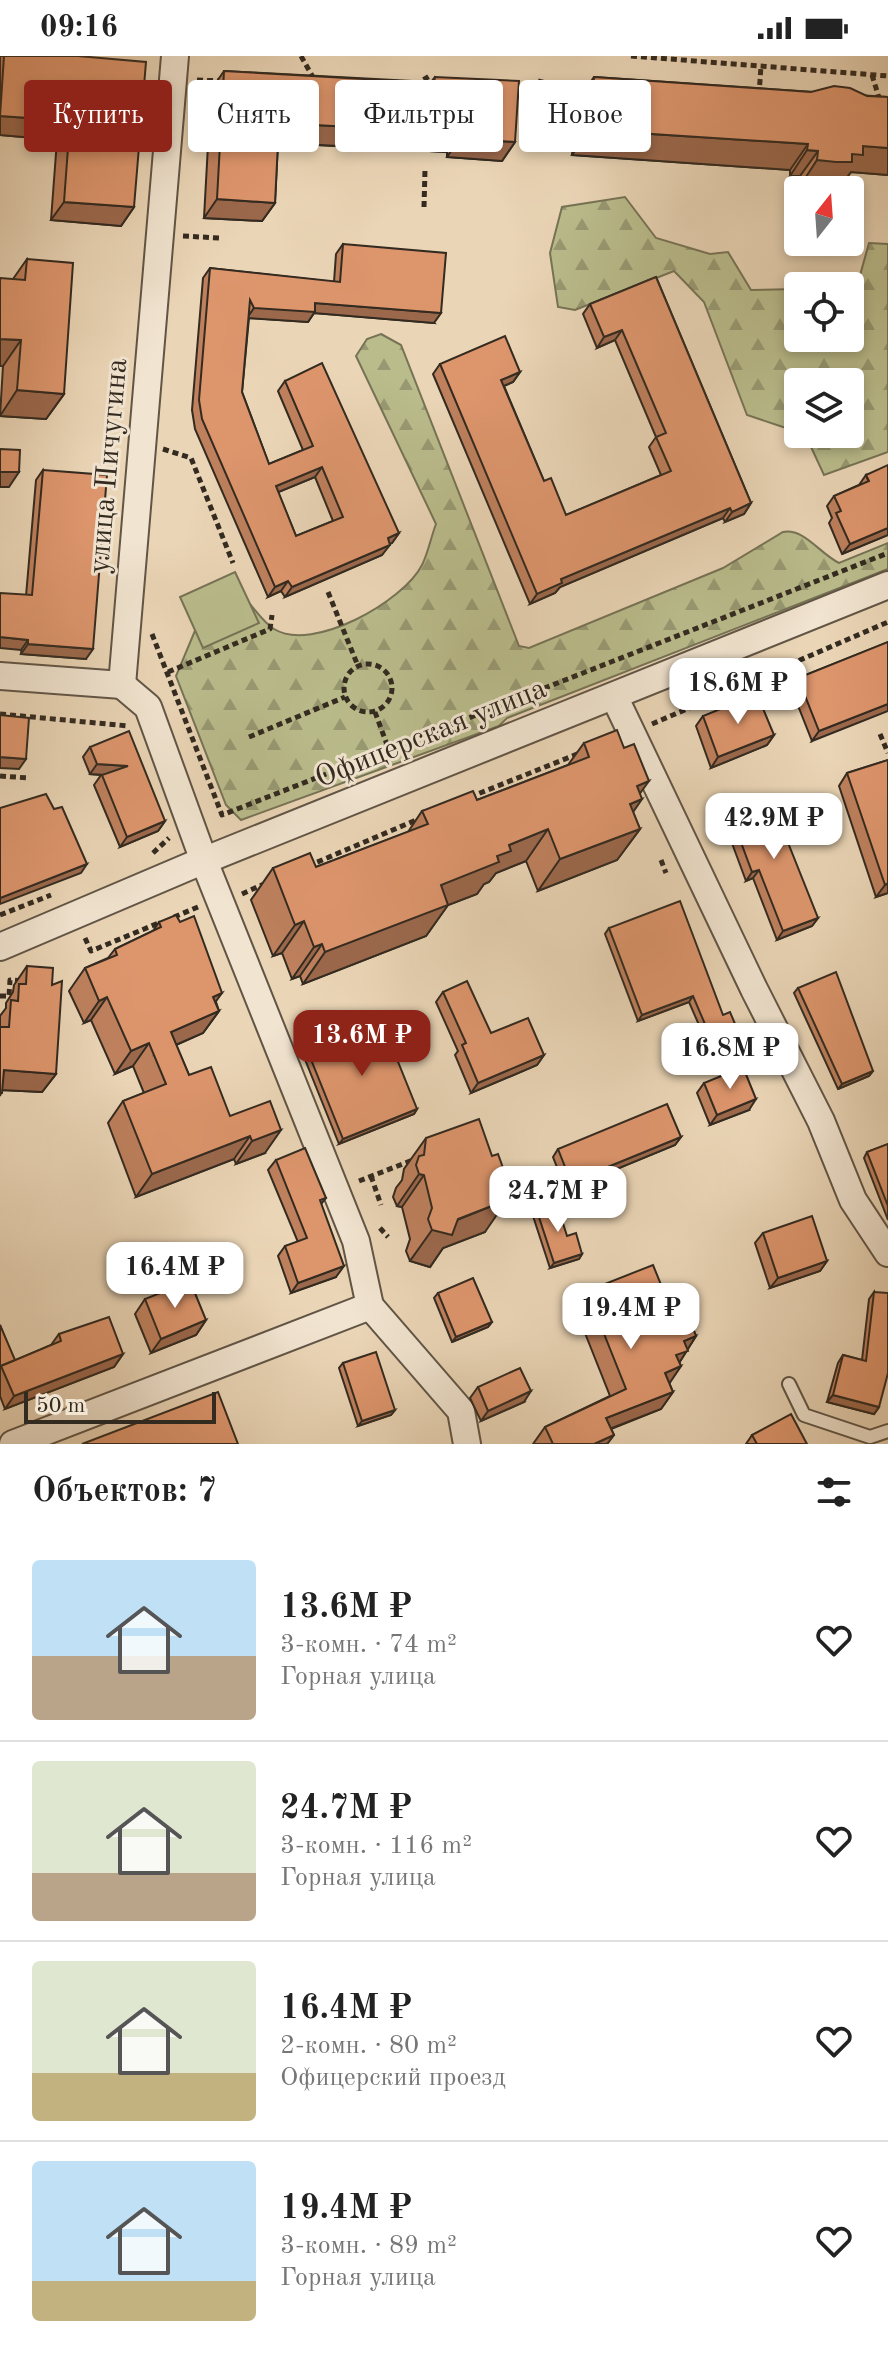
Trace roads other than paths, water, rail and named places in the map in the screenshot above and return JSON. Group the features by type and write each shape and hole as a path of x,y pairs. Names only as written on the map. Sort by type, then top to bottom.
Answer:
{"street":[{"name":"улица Пичугина","path":"122,685 175,56"},
{"name":"Офицерская улица","path":"0,947 204,861 888,585"},
{"path":"0,676 122,685 148,707 195,827 211,904 356,1241 370,1306 461,1411 467,1444"},
{"path":"614,696 821,1121 853,1200 888,1253"},
{"path":"13,1444 370,1306"}],"lane":[{"path":"789,1384 804,1415 870,1437 888,1431"}]}
